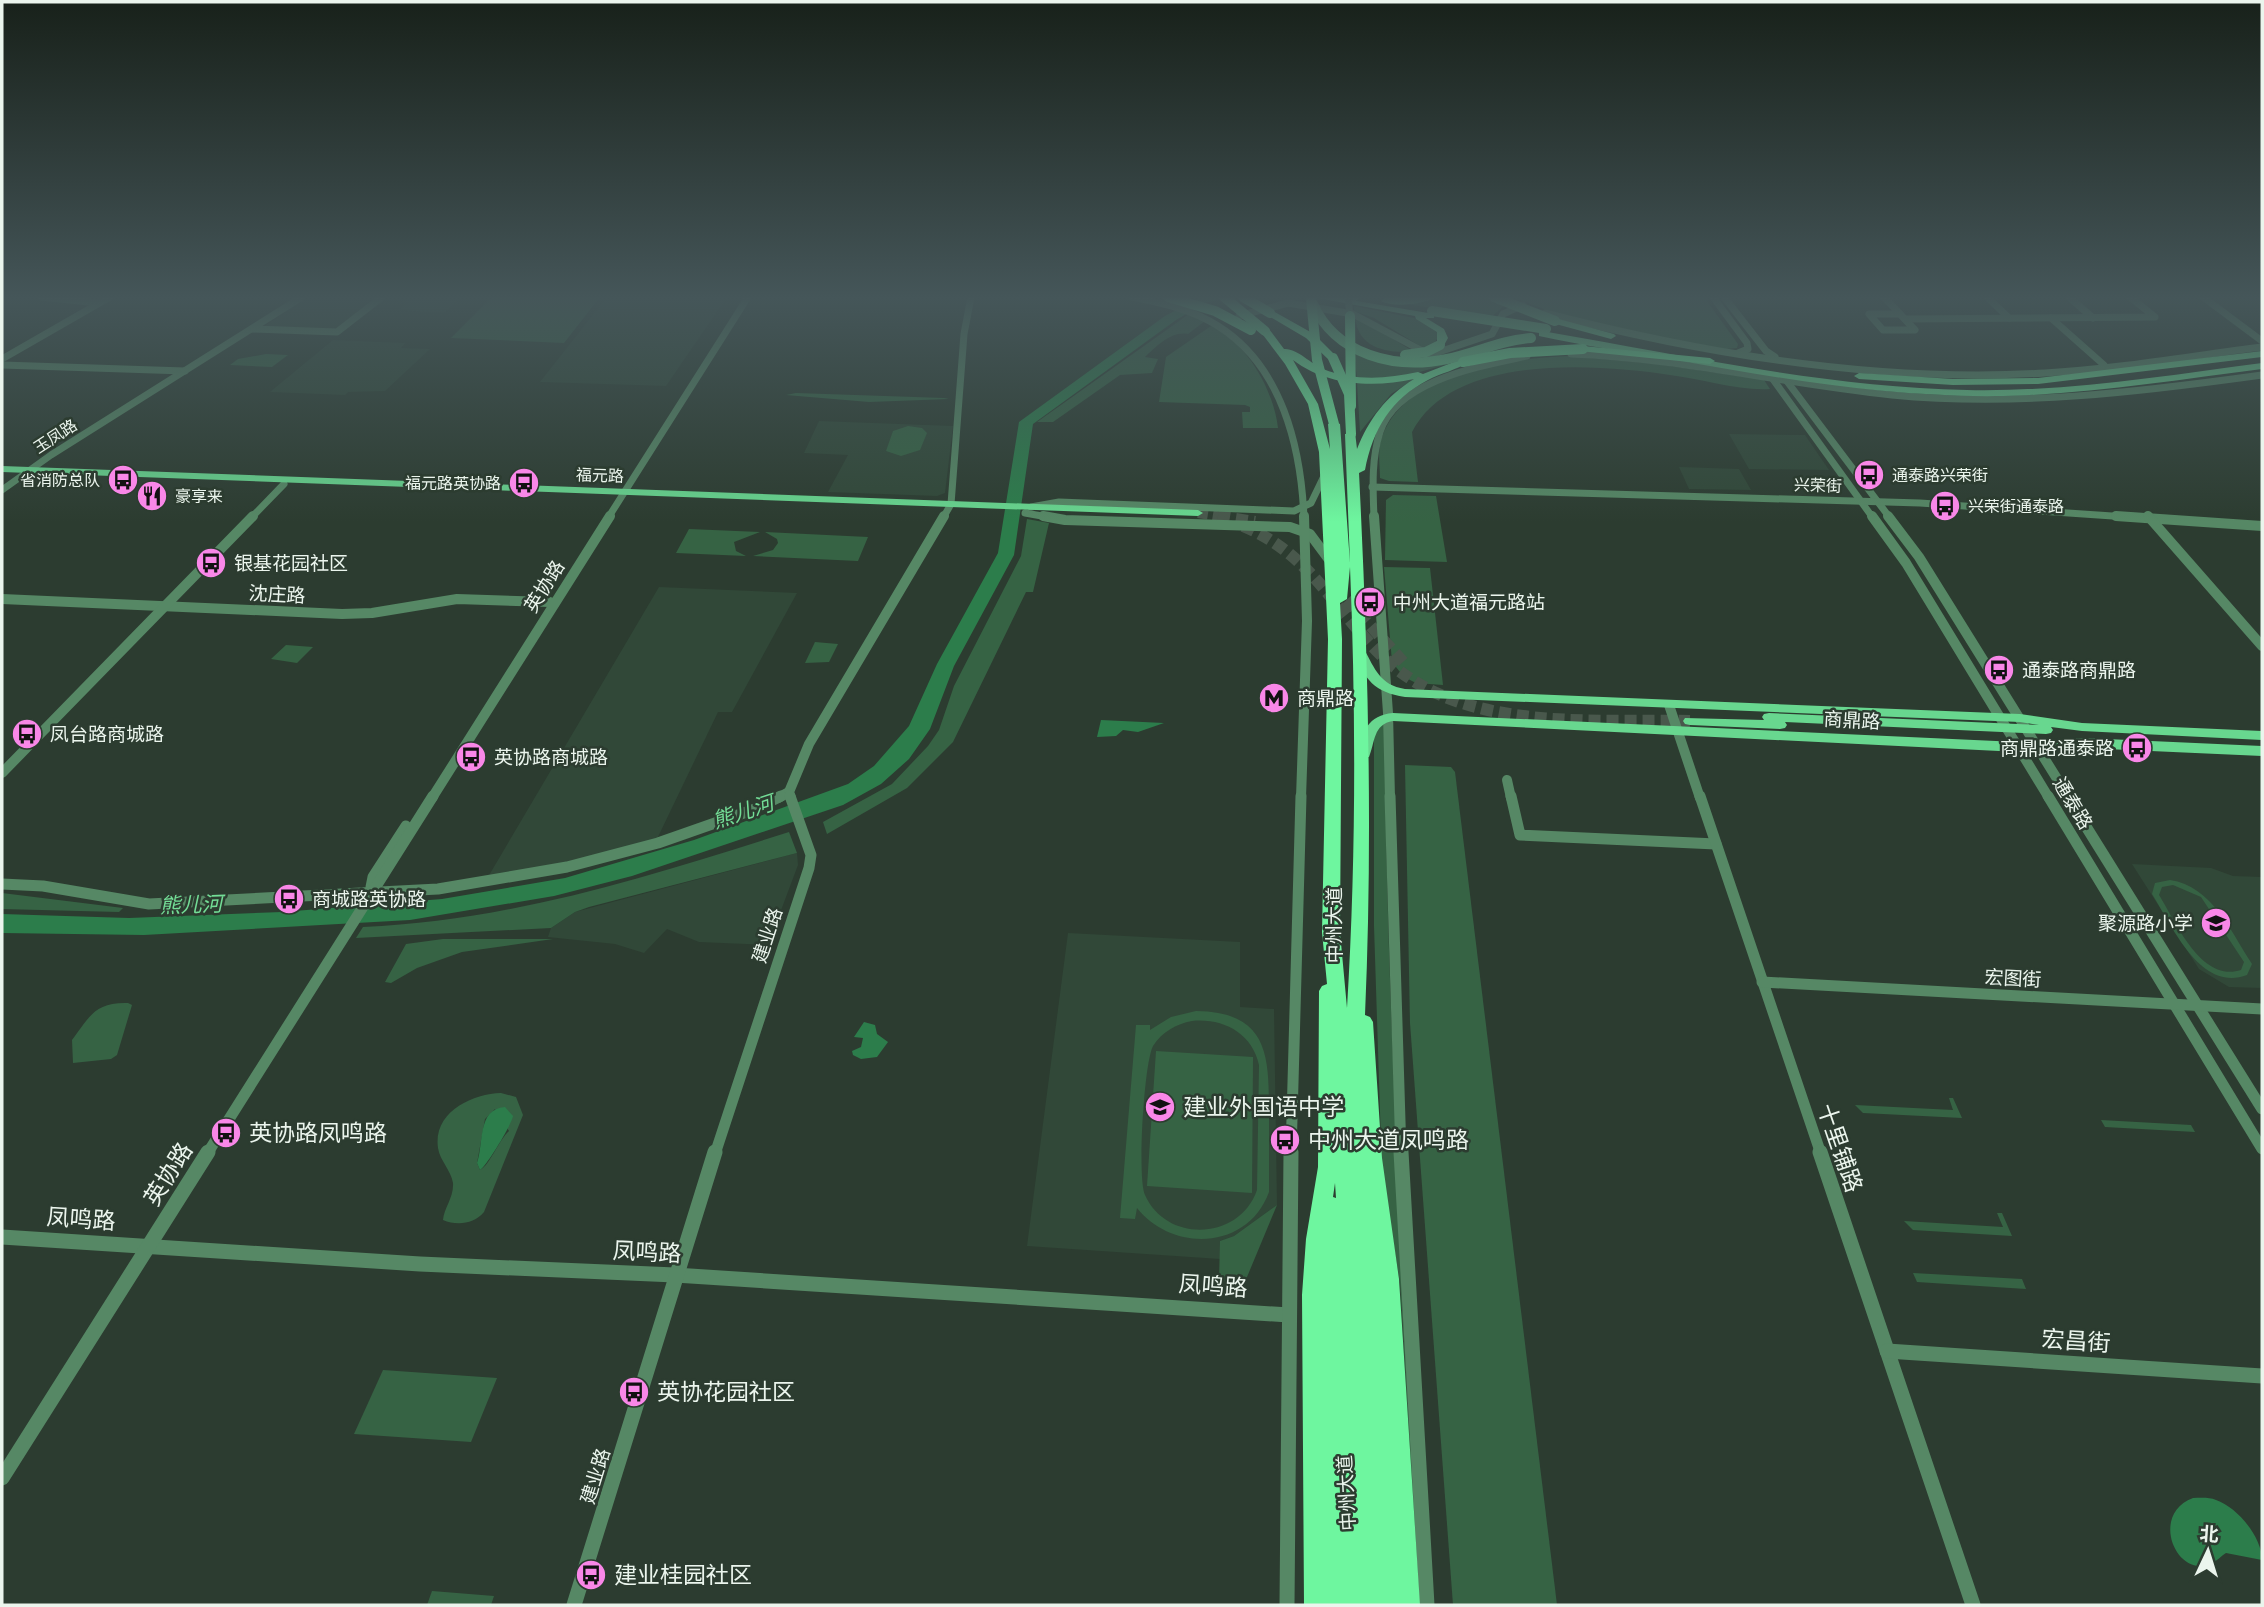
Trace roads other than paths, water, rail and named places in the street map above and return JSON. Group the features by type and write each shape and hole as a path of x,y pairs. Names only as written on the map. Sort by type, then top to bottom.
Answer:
{"highway":[{"name":"中州大道","path":"1295,372 1313,404 1324,442 1326,472 1335,639 1331,932 1327,1017 1350,1159 1375,1605"},
{"path":"1320,372 1334,424 1344,566 1335,639"},
{"path":"1324,372 1333,376 1382,381 1431,372"},
{"name":"中州大道","path":"1342,372 1346,379 1350,406 1360,652 1360,939 1350,1159 1359,1605"},
{"path":"1350,406 1353,372"},
{"path":"1356,550 1359,468 1368,431 1391,399 1434,372"},
{"path":"1340,1605 1339,1555 1350,1159"},
{"path":"1350,1159 1370,1231 1390,1605"},
{"path":"1317,1605 1313,1295 1316,1239 1350,1159"},
{"path":"1350,1159 1388,1279 1407,1605"}],"main road":[{"path":"1754,372 1772,378"},
{"path":"1790,372 1867,386 1979,393 2072,390 2246,372"},
{"path":"1821,372 1936,381 2017,382 2090,372"},
{"name":"福元路","path":"2,471 621,495"},
{"name":"福元路","path":"22,472 1197,517"},
{"path":"1360,652 1374,681 1386,690"},
{"name":"商鼎路","path":"1386,690 1669,705 2029,733 2084,743 2262,751"},
{"path":"1359,780 1371,727 1378,720 1388,717"},
{"name":"商鼎路","path":"1388,717 1678,731 2010,732"},
{"path":"1689,717 2029,733 2082,727 2262,736"}],"street":[{"name":"玉凤路","path":"2,484 179,372"},
{"name":"英协路","path":"368,896 373,877 621,495 696,372"},
{"name":"英协路","path":"2,1478 700,372"},
{"path":"2,884 43,886 149,904 368,896 438,888 567,867 669,839 755,809 789,792 803,755 950,507 961,372"},
{"path":"1263,372 1278,396 1300,462 1307,620 1291,1090 1287,1605"},
{"path":"1427,1605 1397,1085 1388,717 1377,593 1372,487 1380,432 1401,403 1440,377 1457,372"},
{"path":"1729,372 1895,396 2000,400 2083,396 2249,372"},
{"path":"1884,372 1955,376 2065,372"},
{"name":"通泰路","path":"1772,378 1906,563 2262,1149"},
{"name":"通泰路","path":"1786,380 1919,557 2262,1109"},
{"name":"玉凤路","path":"2,490 22,472"},
{"path":"1025,510 1059,502 1303,510 1314,502 1326,472"},
{"path":"2,764 284,484"},
{"name":"兴荣街","path":"1372,487 1879,501 2148,516 2262,526"},
{"path":"1025,510 1065,520 1206,526 1246,524 1304,530 1315,539 1330,561"},
{"path":"2148,516 2262,646"},
{"name":"沈庄路","path":"2,600 342,614 465,598 550,602"},
{"path":"2,773 162,606"},
{"name":"十里铺路","path":"1669,705 1973,1605"},
{"path":"1507,780 1520,835 1716,844"},
{"name":"建业路","path":"574,1605 675,1275 809,868 811,855 789,792"},
{"name":"宏图街","path":"1762,982 2262,1009"},
{"name":"凤鸣路","path":"2,1237 420,1265 675,1275 1289,1315"},
{"name":"宏昌街","path":"1887,1351 2262,1376"}],"tunnel":[{"path":"1198,513 1229,518"},
{"path":"1218,516 1255,522"},
{"path":"1243,526 1286,551 1303,566 1381,655 1413,680 1448,698 1486,710 1568,720 1690,721"},
{"path":"1335,586 1403,662"}],"place":[{"name":"通泰路兴荣街","path":"1869,475"},
{"name":"省消防总队","path":"123,480"},
{"name":"福元路英协路","path":"524,483"},
{"name":"豪享来","path":"152,496"},
{"name":"兴荣街通泰路","path":"1945,506"},
{"name":"银基花园社区","path":"211,563"},
{"name":"中州大道福元路站","path":"1370,602"},
{"name":"通泰路商鼎路","path":"1999,670"},
{"name":"商鼎路","path":"1274,698"},
{"name":"凤台路商城路","path":"27,734"},
{"name":"商鼎路通泰路","path":"2137,748"},
{"name":"英协路商城路","path":"471,757"},
{"name":"商城路英协路","path":"289,899"},
{"name":"聚源路小学","path":"2216,923"},
{"name":"建业外国语中学","path":"1160,1107"},
{"name":"英协路凤鸣路","path":"226,1133"},
{"name":"中州大道凤鸣路","path":"1285,1140"},
{"name":"英协花园社区","path":"634,1392"},
{"name":"建业桂园社区","path":"591,1575"}],"water label":[{"name":"熊儿河","path":"743,812"},
{"name":"熊儿河","path":"191,905"}]}
